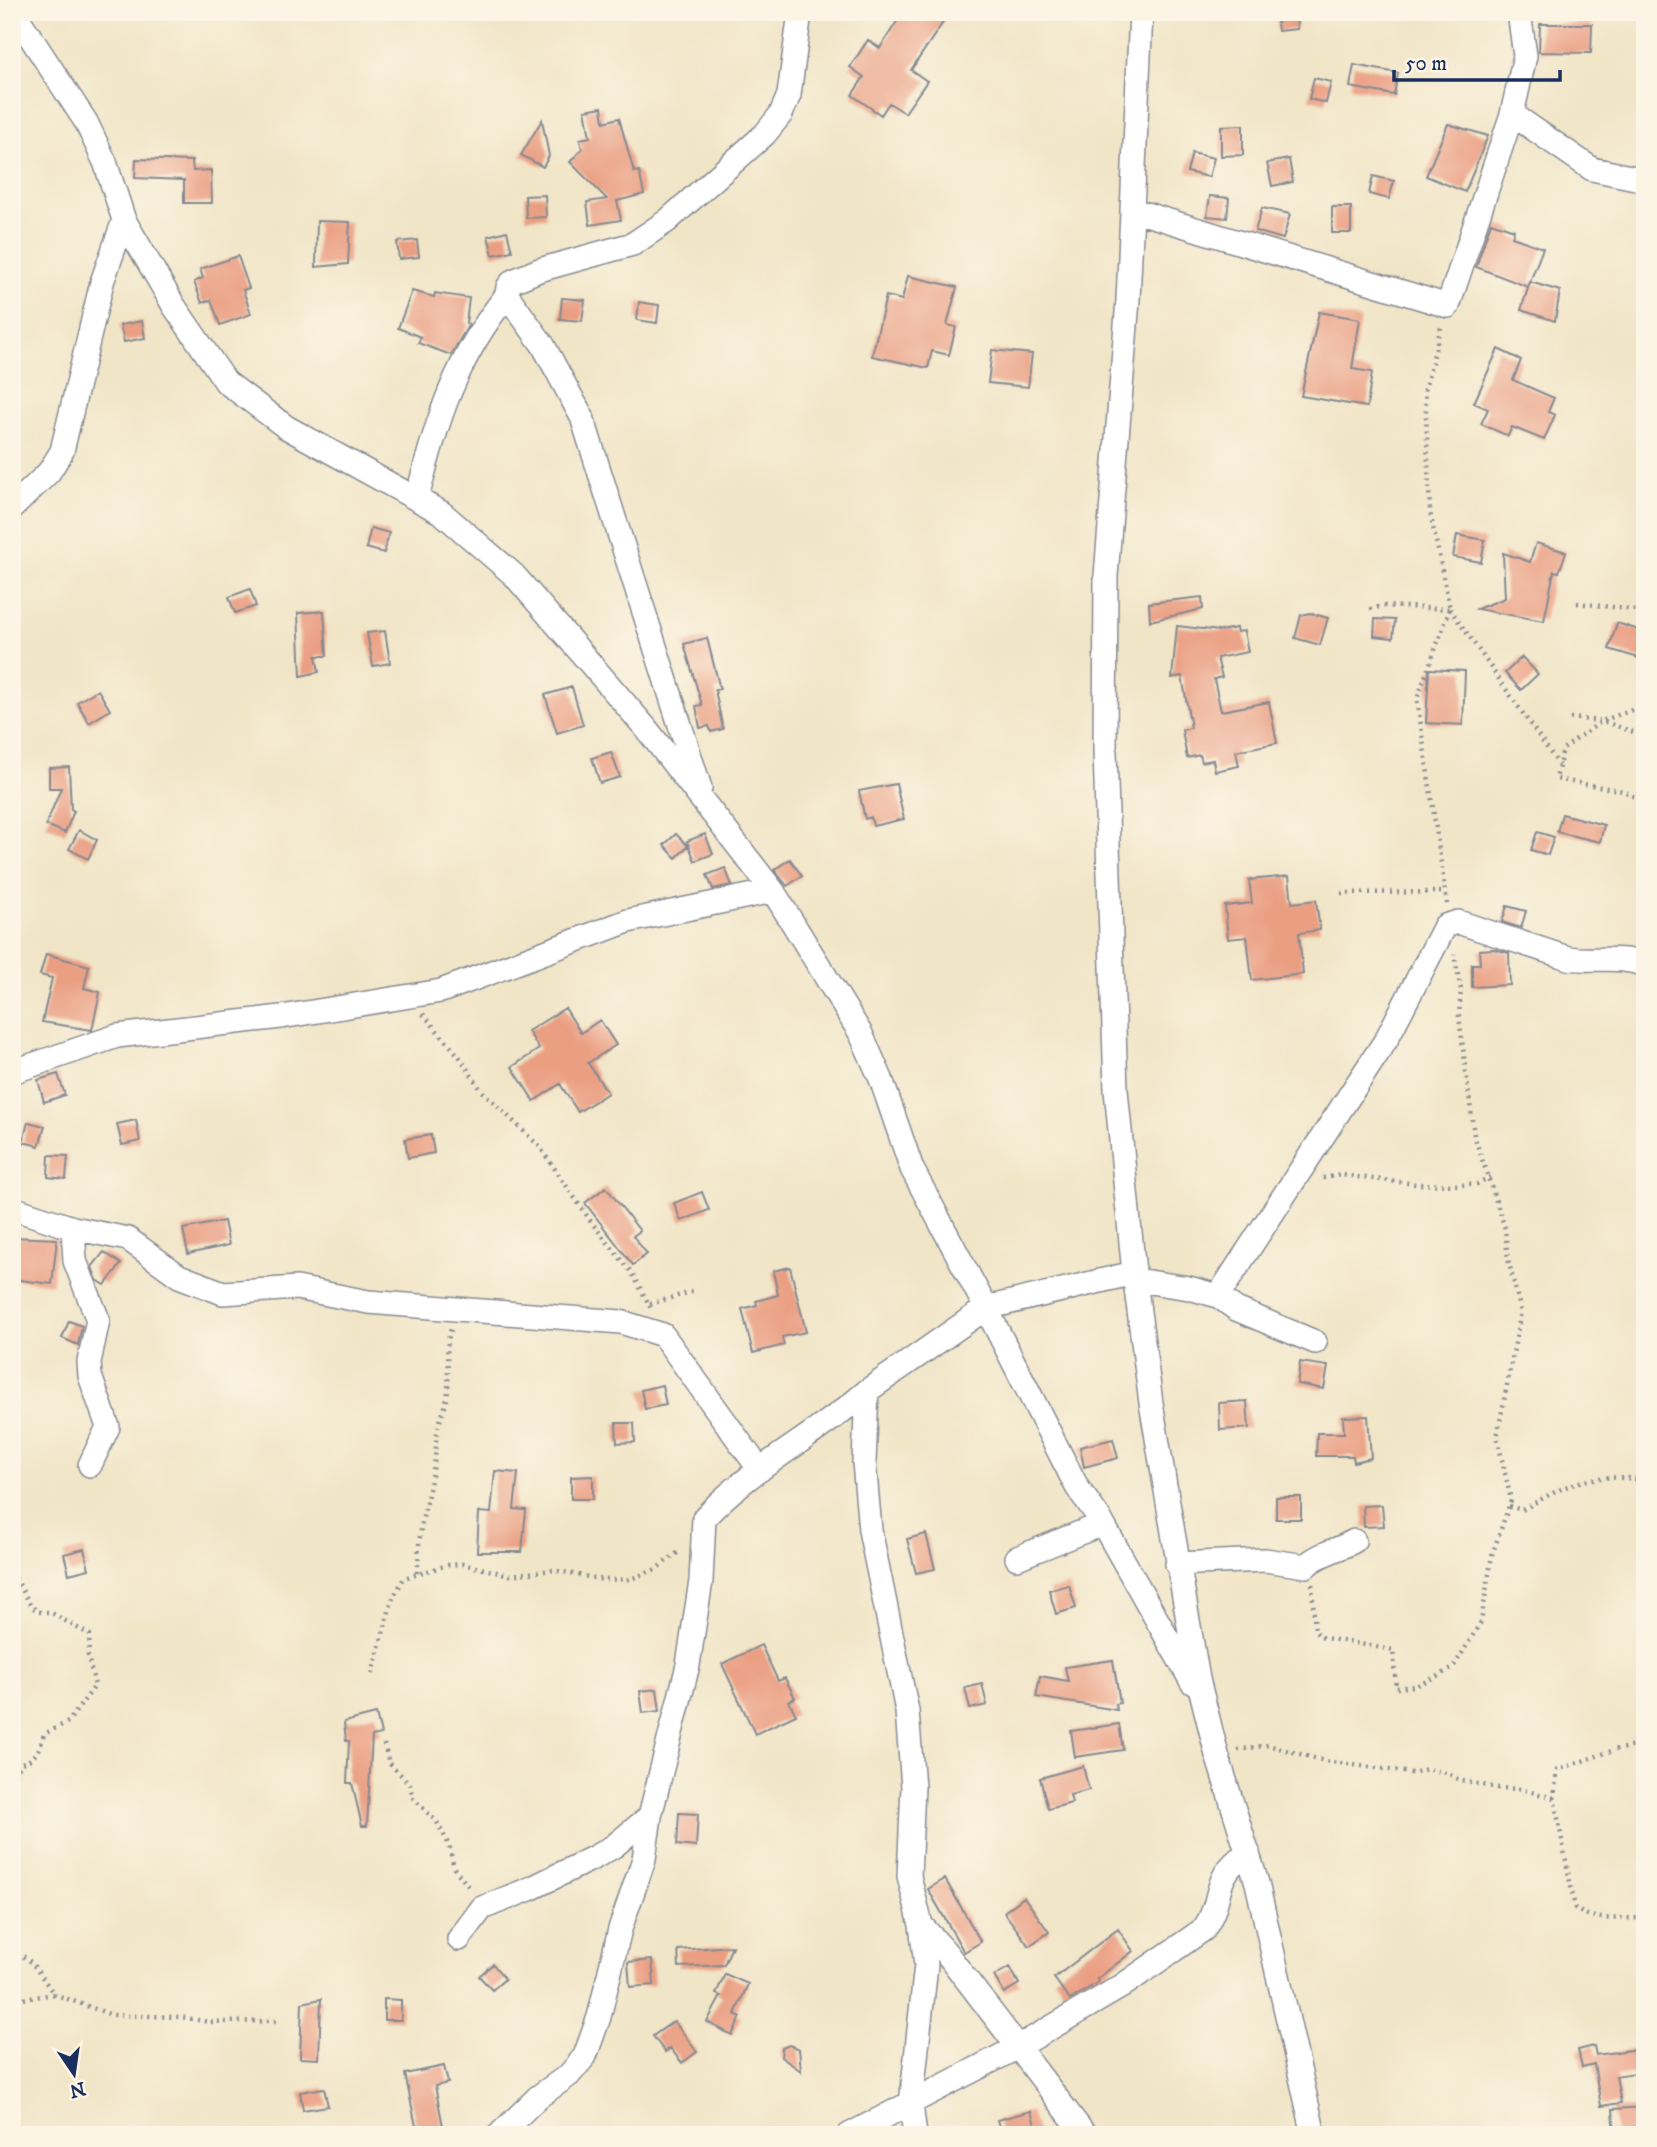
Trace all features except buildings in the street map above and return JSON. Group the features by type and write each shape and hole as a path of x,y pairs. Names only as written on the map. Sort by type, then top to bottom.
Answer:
{"street":[{"path":"14,12 86,122 105,162 124,220 174,306 226,382 286,427 442,513 514,575 645,727 773,891 860,1034 881,1079 912,1169 1077,1486 1102,1524 1204,1704"},
{"path":"417,499 431,442 462,361 480,328 507,295 508,287 513,281 538,270 633,244 667,221 765,134 781,114 789,95 800,12"},
{"path":"1141,12 1133,210 1106,576 1105,751 1116,1090 1135,1277 1177,1564 1204,1704 1248,1852 1299,2060 1314,2135"},
{"path":"1133,210 1448,306 1512,114 1525,56 1519,12"},
{"path":"1512,114 1581,164 1616,176 1645,180"},
{"path":"12,508 50,472 62,451 102,282 124,220"},
{"path":"507,295 543,345 582,417 704,800"},
{"path":"12,1072 117,1036 408,999 454,987 628,921 773,891"},
{"path":"1218,1296 1386,1040 1445,926 1458,922 1568,958 1584,961 1622,958 1645,965"},
{"path":"12,1208 73,1228 128,1240 179,1276 223,1293 297,1288 349,1300 621,1322 663,1335 760,1470"},
{"path":"73,1228 75,1261 98,1320 89,1362 90,1376 108,1427 90,1465"},
{"path":"499,2135 538,2097 569,2075 585,2056 600,2017 620,1929 643,1859 650,1816 688,1665 701,1581 704,1518 736,1486 986,1308 1135,1277 1218,1296 1236,1309 1315,1342"},
{"path":"867,1391 864,1462 870,1530 907,1711 913,1787 909,1876 921,1924 926,1965 911,2104 915,2135"},
{"path":"1017,1558 1102,1524"},
{"path":"1177,1564 1265,1560 1306,1566 1312,1559 1336,1552 1354,1541"},
{"path":"459,1939 482,1908 532,1888 595,1857 624,1839 650,1816"},
{"path":"849,2135 1018,2046 1122,1986 1204,1930 1213,1916 1223,1874 1230,1864 1248,1852"},
{"path":"921,1924 1085,2135"}],"path":[{"path":"1626,12 1645,16"},
{"path":"1448,306 1432,354 1425,389 1430,512 1450,609 1559,765"},
{"path":"1577,603 1645,611"},
{"path":"1370,609 1383,606 1450,609"},
{"path":"1306,1566 1314,1596 1315,1631 1320,1637 1393,1650 1396,1688 1403,1689 1452,1668 1481,1622 1492,1555 1509,1506 1509,1483 1497,1437 1521,1312 1508,1259 1505,1228 1474,1135 1459,1016 1461,989 1417,699 1450,609"},
{"path":"1645,705 1602,721 1563,749 1556,779 1624,791 1645,803"},
{"path":"1570,718 1602,721 1645,736"},
{"path":"1341,893 1445,892"},
{"path":"408,999 459,1056 481,1090 539,1146 592,1223 632,1273 650,1304 663,1335"},
{"path":"1293,1180 1340,1175 1416,1184 1461,1185 1477,1184 1490,1177"},
{"path":"650,1304 694,1292"},
{"path":"417,1573 430,1476 438,1450 436,1440 447,1402 448,1338 457,1308"},
{"path":"1509,1506 1522,1510 1570,1482 1595,1478 1645,1480"},
{"path":"372,1674 392,1600 404,1578 462,1564 510,1575 553,1570 604,1580 631,1578 656,1569 682,1548"},
{"path":"12,1572 31,1606 39,1612 50,1612 90,1635 88,1656 95,1686 68,1722 44,1734 40,1750 30,1761 20,1763 12,1781"},
{"path":"383,1744 389,1763 410,1784 414,1798 437,1822 449,1845 454,1868 466,1886 476,1894 482,1908"},
{"path":"1645,1744 1614,1750 1557,1770 1554,1798 1576,1908 1583,1915 1597,1919 1645,1919"},
{"path":"1217,1755 1268,1745 1325,1761 1412,1773 1427,1769 1446,1773 1462,1781 1520,1789 1554,1798"},
{"path":"12,1948 32,1963 54,1994"},
{"path":"12,1992 23,1999 54,1994 112,2015 181,2017 209,2022 276,2021"}]}
